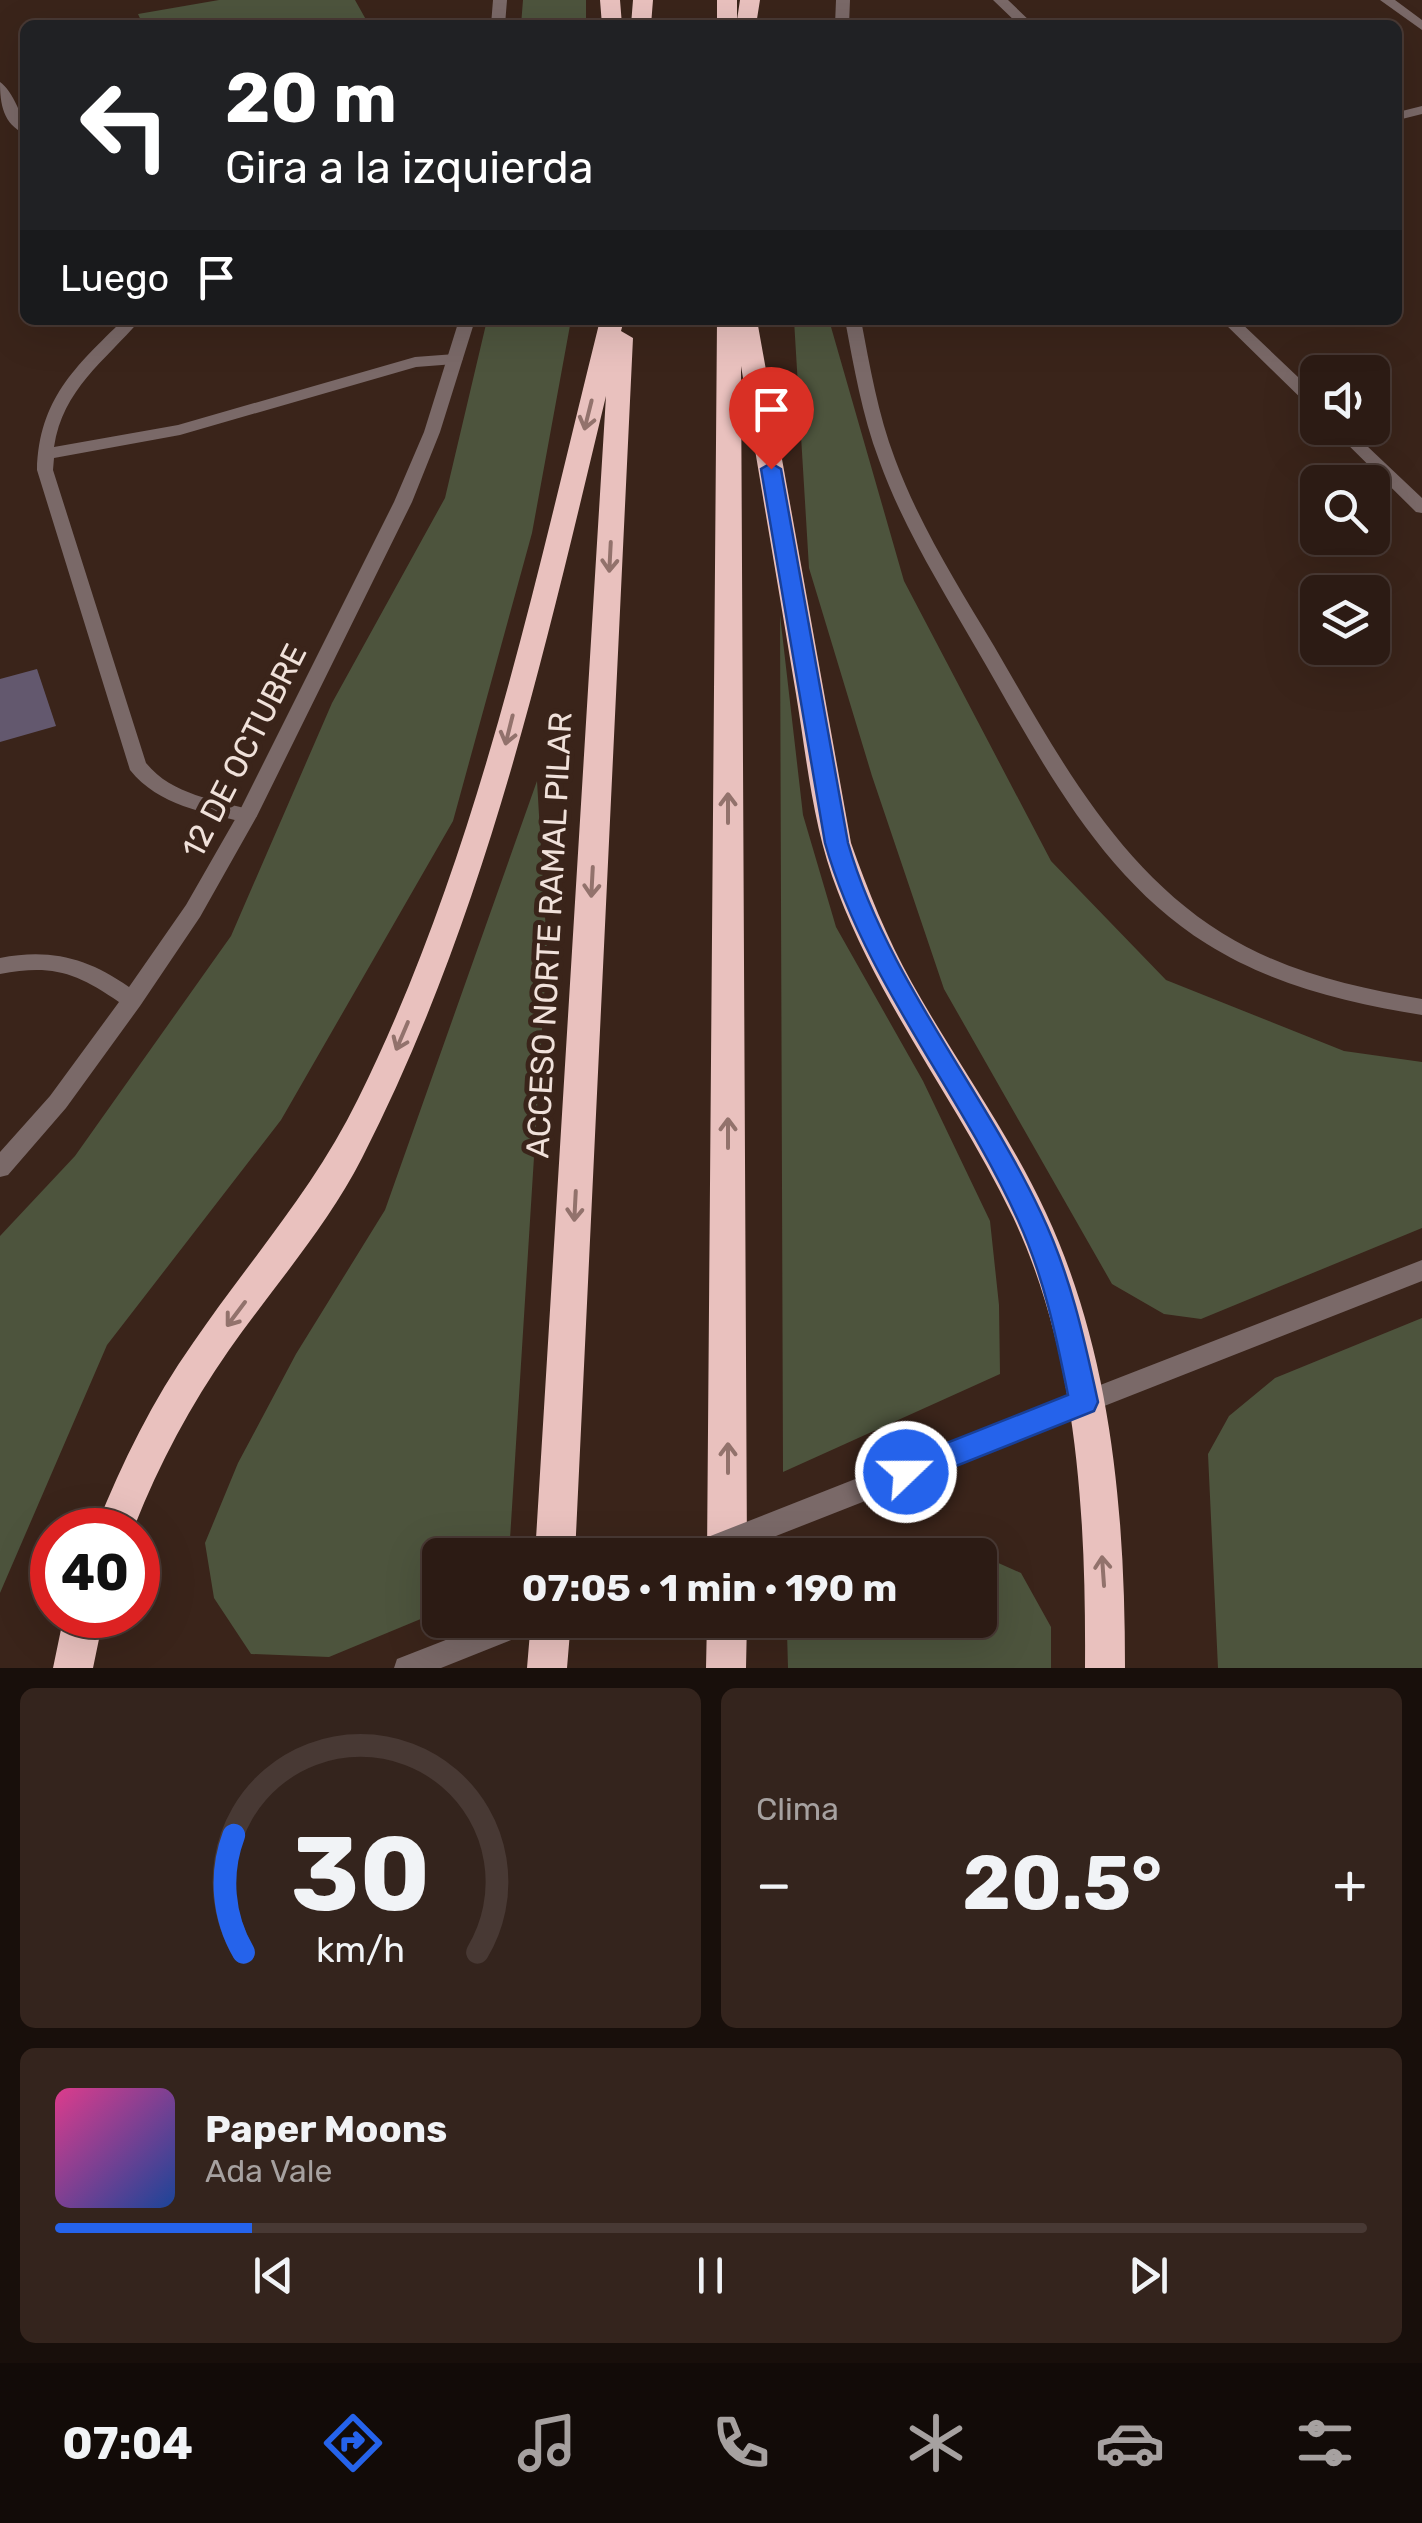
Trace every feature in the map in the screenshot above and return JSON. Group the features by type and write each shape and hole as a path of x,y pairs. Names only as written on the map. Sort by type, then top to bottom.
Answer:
{"highway":[{"path":"123,1508 139,1466 205,1354 326,1192 376,1096 430,968 488,812 611,325"},
{"name":"ACCESO NORTE RAMAL PILAR","path":"556,1538 622,325"},
{"path":"727,1538 728,325"},
{"path":"746,325 836,843 849,886 874,941 1030,1215 1060,1292 1084,1402 1099,1513 1106,1612 1105,1668"},
{"path":"73,1668 79,1638"},
{"path":"547,1668 549,1638"},
{"path":"726,1668 727,1638"}],"street":[{"path":"1000,0 1022,20"},
{"path":"1387,0 1422,26"},
{"path":"0,86 20,126"},
{"path":"127,325 66,385 50,425 46,470 137,765 148,782 162,792 246,816"},
{"name":"12 DE OCTUBRE","path":"0,1168 58,1102 132,1000 193,911 246,816 403,502 432,432 466,325"},
{"path":"854,325 866,394 888,461 928,549 1077,803 1110,844 1190,922 1232,949 1332,990 1422,1007"},
{"path":"1234,325 1300,389"},
{"path":"45,454 180,430 398,366 455,359"},
{"path":"1357,445 1422,508"},
{"path":"0,966 62,960 89,969 132,1000"},
{"path":"738,1538 1422,1270"},
{"path":"407,1668 484,1638"}],"green space":[{"path":"219,0 355,0 366,20 141,20 138,14"},
{"path":"523,0 586,0 586,20 521,20"},
{"path":"486,325 570,325 532,533 453,821 281,1120 107,1345 37,1508 30,1508 30,1523 0,1593 0,1236 75,1156 231,936 332,703 445,498"},
{"path":"794,325 830,325 904,581 1051,861 1166,980 1344,1051 1422,1062 1422,1228 1201,1319 1164,1314 1112,1284 944,989 872,776 809,568"},
{"path":"780,615 803,815 836,927 923,1081 990,1221 999,1305 1000,1374 783,1472"},
{"path":"537,781 547,950 510,1538 422,1538 422,1618 329,1657 251,1654 214,1598 205,1543 238,1463 296,1354 385,1210"},
{"path":"1422,1318 1422,1668 1218,1668 1208,1454 1229,1416 1275,1378"},
{"path":"997,1562 1021,1573 1051,1627 1051,1668 788,1668 787,1638 997,1638"}],"building":[{"path":"37,669 56,726 0,742 0,679"}],"route":[{"path":"771,469 836,843 849,886 874,941 1030,1215 1060,1292 1084,1402 906,1472"}]}
